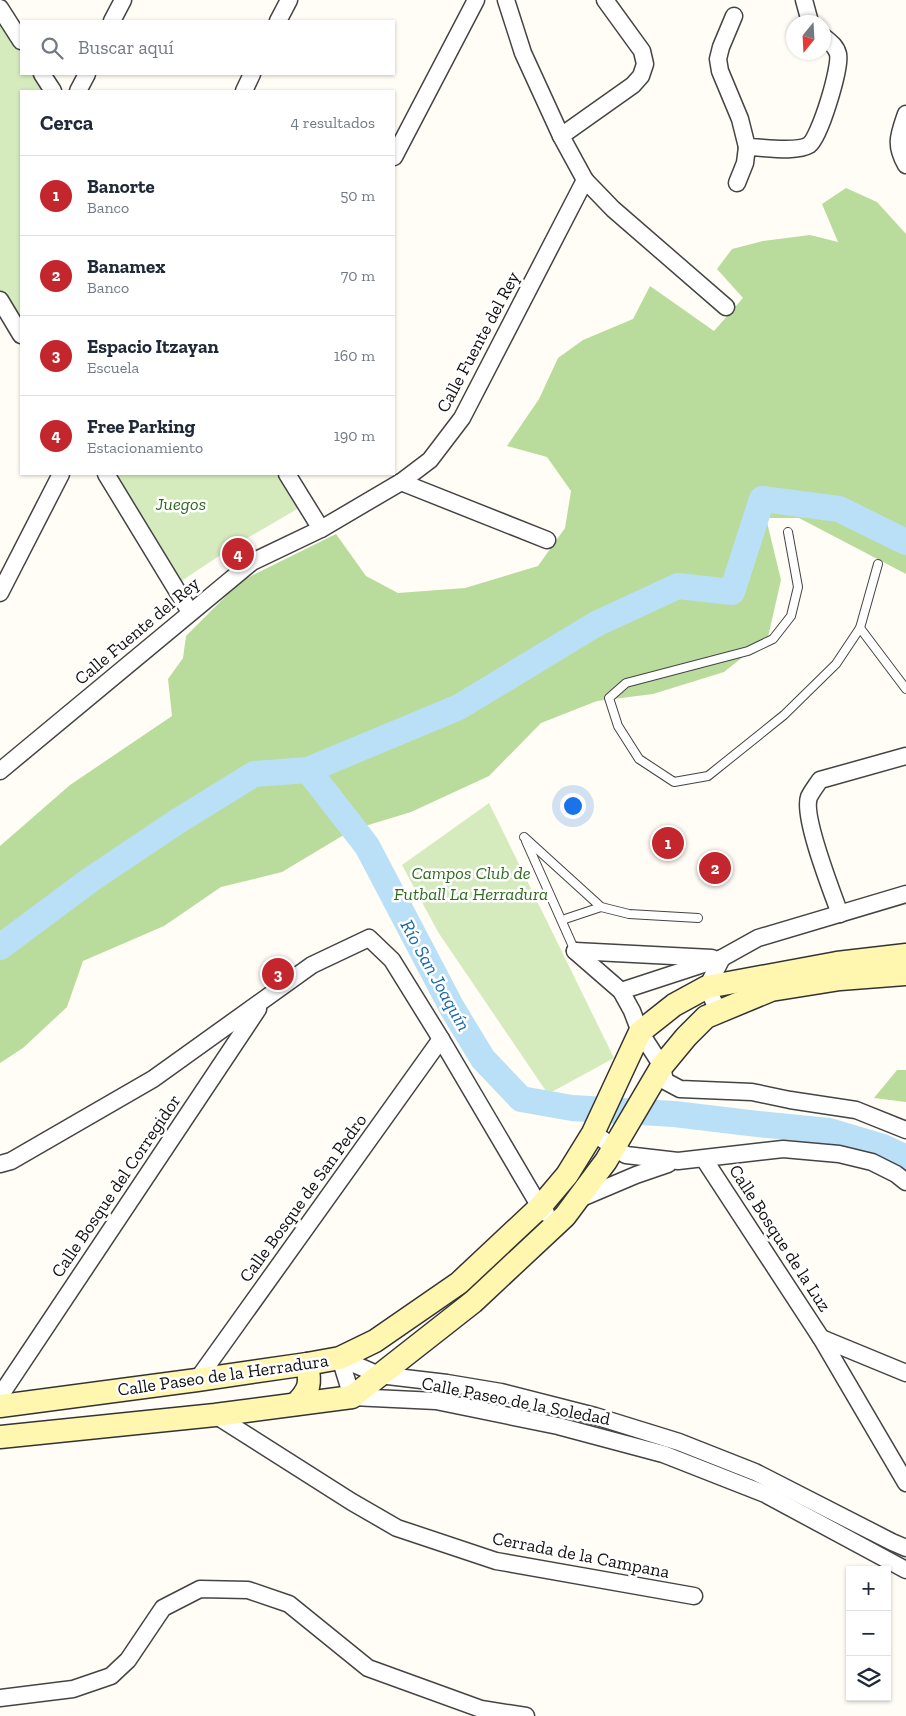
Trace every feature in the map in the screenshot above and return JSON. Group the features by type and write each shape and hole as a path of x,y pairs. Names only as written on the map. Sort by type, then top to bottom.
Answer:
{"main road":[{"name":"Calle Paseo de la Herradura","path":"0,1406 307,1364 340,1358 375,1341 459,1283 540,1207 567,1175 593,1133 640,1032 674,1005 707,987 837,962 906,955"},
{"path":"352,1397 473,1302 564,1216 606,1161 662,1066 686,1037 706,1017 772,990 840,979 906,974"},
{"path":"296,1404 308,1389 310,1381 307,1364"},
{"name":"Calle Paseo de la Herradura","path":"0,1437 215,1415 352,1397"}],"street":[{"path":"113,20 123,0"},
{"path":"279,20 289,0"},
{"path":"395,155 476,0"},
{"path":"506,0 523,53 561,136 585,180 613,209 726,306"},
{"path":"561,136 632,85 641,76 645,64 642,51 604,0"},
{"path":"804,0 808,15"},
{"path":"0,8 20,39"},
{"path":"734,16 720,47 718,59 720,71 740,119 748,147 745,163 737,184"},
{"path":"748,147 798,148 810,144 817,135 824,118 837,68 838,55 831,43"},
{"path":"43,75 52,90"},
{"path":"79,90 86,75"},
{"path":"244,90 252,75"},
{"path":"906,114 898,138 900,154 906,164"},
{"name":"Calle Fuente del Rey","path":"0,771 252,562 322,529 401,482 430,460 462,418 585,180"},
{"path":"0,300 20,333"},
{"path":"0,594 60,475"},
{"path":"107,475 190,612"},
{"path":"288,475 322,529"},
{"path":"401,482 546,540"},
{"path":"840,914 809,817 809,798 820,780 906,756"},
{"path":"621,991 722,958 758,938 906,894"},
{"path":"0,1164 11,1161 153,1079 312,965 370,938 392,960 540,1207 556,1224"},
{"path":"575,951 722,958"},
{"path":"575,951 621,991 632,1010 640,1032 662,1066 665,1081 680,1089 752,1092 856,1110 906,1130"},
{"path":"718,1011 707,987 722,958"},
{"name":"Calle Bosque del Corregidor","path":"0,1396 264,1000"},
{"name":"Calle Bosque de San Pedro","path":"196,1380 441,1039"},
{"path":"593,1133 626,1155 678,1162"},
{"path":"575,1201 643,1172 678,1162 783,1149 839,1154 872,1162 896,1174 906,1182"},
{"name":"Calle Bosque de la Luz","path":"704,1159 821,1338 906,1483"},
{"path":"821,1338 906,1373"},
{"path":"340,1358 352,1397"},
{"name":"Calle Paseo de la Soledad","path":"340,1358 379,1375 501,1392 596,1416 679,1442 755,1472 906,1548"},
{"name":"Calle Paseo de la Soledad","path":"352,1397 436,1401 558,1426 663,1454 766,1494 823,1527 906,1570"},
{"name":"Cerrada de la Campana","path":"215,1415 352,1502 397,1528 496,1562 694,1596"},
{"path":"823,1527 829,1510"},
{"path":"0,1698 73,1689 111,1676 128,1660 163,1608 200,1589 248,1590 289,1604 368,1668 481,1709 526,1716"}],"lane":[{"path":"788,532 798,588 792,616 773,639 748,651 626,683 609,698 618,726 639,759 674,782 708,776 788,711 836,664 860,628 878,564"},
{"path":"860,628 906,689"},
{"path":"575,951 524,837 601,907 629,914 698,918"},
{"path":"562,920 601,907"}],"green space":[{"path":"0,7 20,40 20,75 42,75 50,90 20,90 20,326 0,294"},
{"path":"846,188 877,202 906,234 906,574 799,518 766,518 781,580 768,637 724,672 653,694 597,701 541,723 489,776 411,812 352,830 282,872 221,887 164,926 83,961 67,1007 23,1048 0,1063 0,846 70,785 172,716 168,679 183,658 186,636 241,581 336,534 366,576 398,593 465,588 538,566 565,528 571,491 547,457 507,446 539,399 558,358 583,340 633,319 650,286 714,331 743,298 717,269 732,249 763,241 810,235 838,242 822,204"},
{"name":"Juegos","path":"111,475 286,475 304,505 234,546 177,584"},
{"name":"Campos Club de Futball La Herradura","path":"489,803 614,1058 548,1094 438,932 402,865"},
{"path":"897,1070 906,1070 906,1102 874,1098"}],"waterway":[{"path":"0,947 90,880 178,821 254,774 308,770 459,707 596,624 678,586 732,592 762,499 839,509 906,542"},
{"name":"Río San Joaquín","path":"308,770 367,846 452,1008 483,1059 521,1099 572,1108 674,1114 829,1131 883,1147 906,1158"}],"place":[{"name":"Free Parking","path":"238,554"},
{"name":"Banorte","path":"668,843"},
{"name":"Banamex","path":"715,868"},
{"name":"Espacio Itzayan","path":"278,974"}]}
